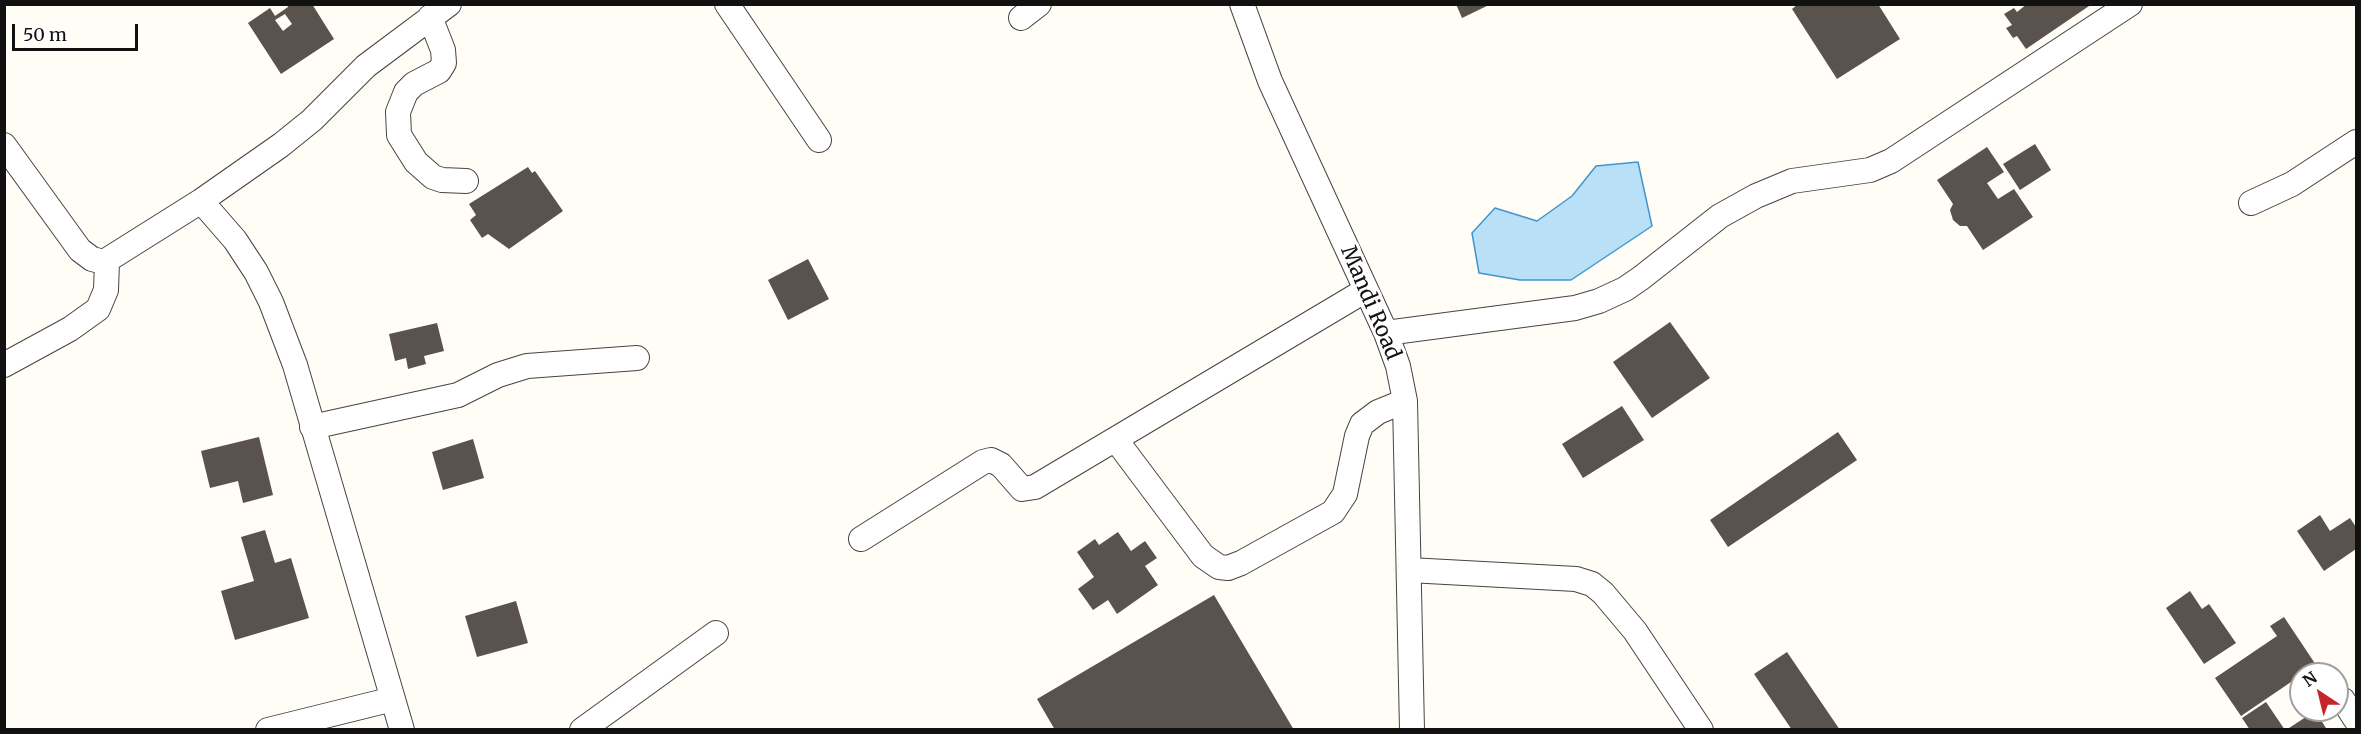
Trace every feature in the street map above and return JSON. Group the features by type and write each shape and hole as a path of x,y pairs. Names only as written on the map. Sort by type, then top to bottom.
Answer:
{"street":[{"path":"727,4 819,140"},
{"name":"Mandi Road","path":"1242,4 1270,81 1386,333 1398,366 1406,401 1412,729"},
{"path":"1386,333 1575,308 1599,301 1625,289 1720,216 1756,196 1792,181 1870,170 1892,161 2130,4"},
{"path":"439,11 444,63 439,71 414,84 406,92 398,112 399,135 416,162 433,177 442,180 466,181"},
{"path":"5,148 80,250 92,259 100,262 107,261 201,201 281,145 312,120 352,77 439,11"},
{"path":"2250,203 2292,184 2356,142"},
{"path":"201,201 235,240 261,282 296,365 312,427 402,729"},
{"path":"4,365 70,329 98,309 106,290 107,261"},
{"path":"861,539 983,462 997,462 1022,489 1029,489 1116,440 1366,290"},
{"path":"312,427 458,395 498,375 527,366 637,358"},
{"path":"1116,440 1203,556 1219,567 1228,568 1251,558 1333,512 1345,494 1357,436 1362,424 1378,412 1406,401"},
{"path":"1409,570 1576,579 1592,584 1603,593 1635,631 1701,729"},
{"path":"582,729 716,633"},
{"path":"268,729 393,699"}],"water":[{"path":"1638,162 1652,226 1571,280 1520,280 1479,273 1472,233 1495,208 1537,221 1572,196 1596,166"}],"building":[{"path":"287,4 312,4 334,39 281,74 248,23 270,8 275,16 288,7","holes":["285,14 292,24 283,31 275,20"]},
{"path":"1456,4 1491,4 1462,18"},
{"path":"1798,4 1878,4 1900,39 1837,79 1792,9"},
{"path":"2027,4 2092,4 2026,49 2017,36 2013,38 2006,28 2012,25 2004,14 2014,8 2017,12"},
{"path":"2035,144 2051,170 2020,190 2003,164"},
{"path":"1987,147 2004,172 1987,183 1998,199 2014,189 2033,217 1983,250 1967,226 1960,226 1953,220 1950,210 1953,204 1937,180"},
{"path":"528,167 532,173 535,171 563,211 509,249 488,234 482,238 470,220 476,215 469,204"},
{"path":"808,259 829,299 788,320 768,280"},
{"path":"1670,322 1710,378 1652,418 1613,362"},
{"path":"437,323 444,351 424,356 426,364 408,369 406,358 395,361 389,334"},
{"path":"1622,406 1644,440 1583,478 1562,444"},
{"path":"1838,432 1857,460 1728,547 1710,520"},
{"path":"259,437 273,495 243,503 238,481 210,488 201,451"},
{"path":"473,439 484,478 443,490 432,452"},
{"path":"2320,515 2330,531 2350,518 2356,527 2356,549 2324,571 2297,531"},
{"path":"265,530 275,563 291,558 309,618 235,640 221,591 254,581 241,537"},
{"path":"1118,532 1131,551 1145,541 1157,558 1145,566 1158,585 1117,614 1108,600 1093,610 1078,589 1094,577 1077,552 1095,539 1099,545"},
{"path":"2190,591 2202,609 2209,604 2236,643 2204,664 2166,608"},
{"path":"1214,595 1294,730 1055,730 1037,699"},
{"path":"516,601 528,643 477,657 465,616"},
{"path":"2284,617 2314,662 2289,662 2289,683 2241,716 2215,678 2277,636 2270,626"},
{"path":"1787,652 1840,730 1792,730 1754,674"},
{"path":"2266,702 2285,730 2250,730 2242,718"},
{"path":"2298,722 2322,722 2326,728 2323,730 2286,730"}]}
